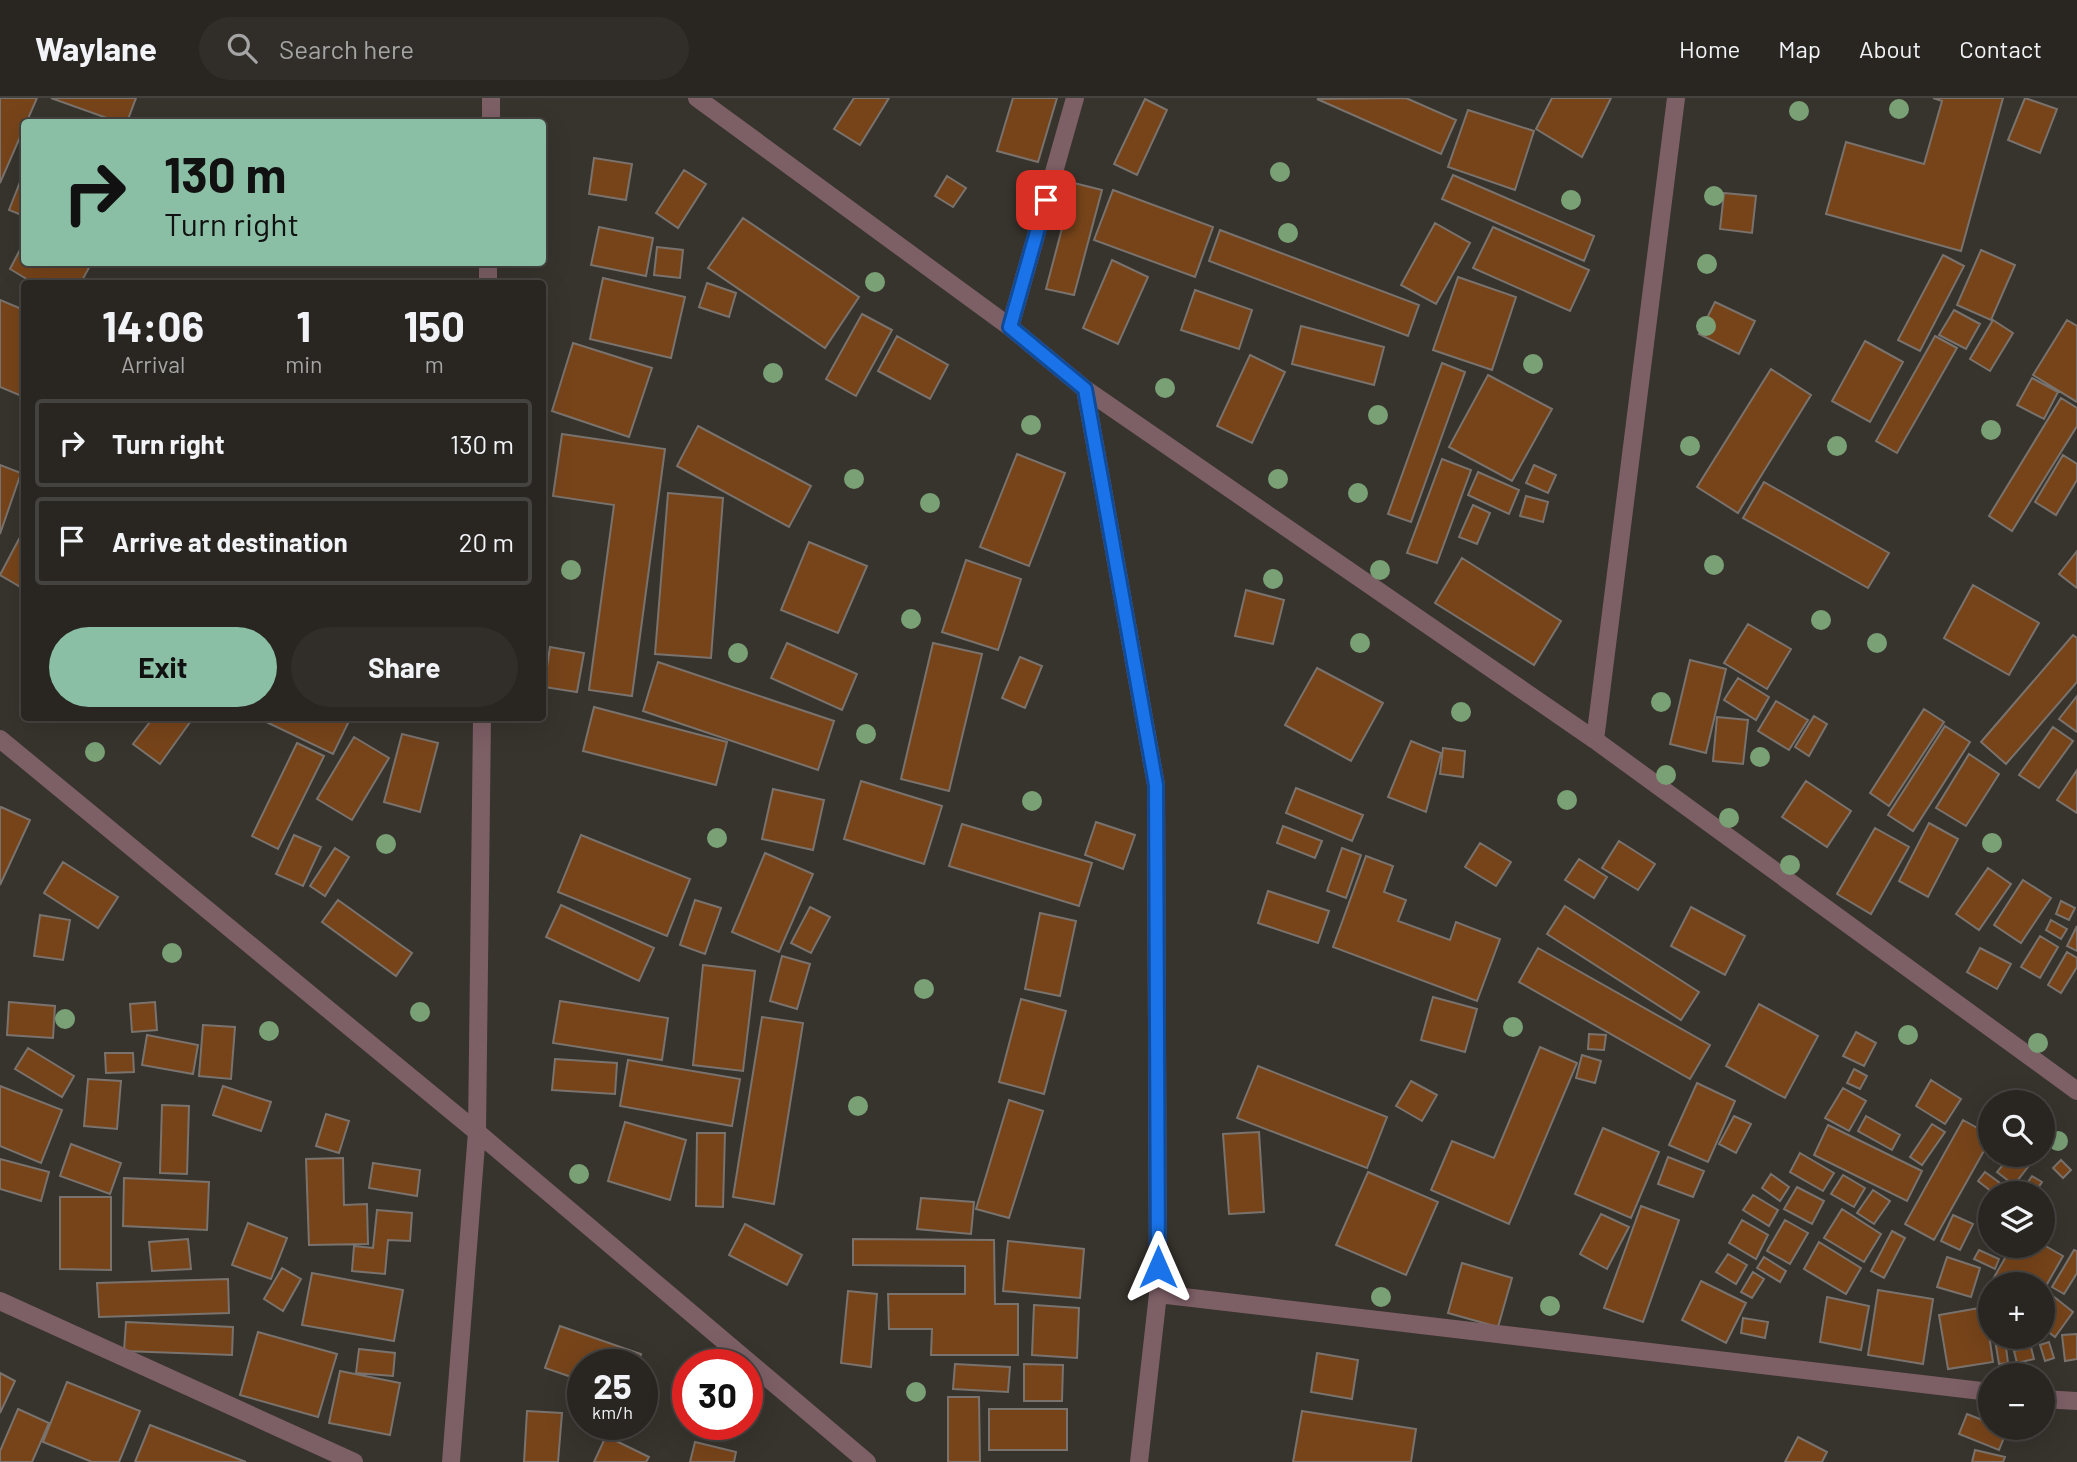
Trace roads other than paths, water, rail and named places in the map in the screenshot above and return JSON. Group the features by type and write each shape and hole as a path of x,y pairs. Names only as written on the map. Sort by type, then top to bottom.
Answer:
{"street":[{"path":"491,98 491,119"},
{"path":"697,98 1010,327 1085,389 1595,740 2077,1091"},
{"path":"1010,327 1076,98"},
{"path":"1595,740 1676,98"},
{"path":"1085,389 1156,785 1158,1294 1139,1462"},
{"path":"451,1462 478,1132 482,721"},
{"path":"0,739 478,1132 867,1462"},
{"path":"1158,1294 1978,1391"},
{"path":"0,1301 354,1462"},
{"path":"2055,1400 2077,1401"}]}
